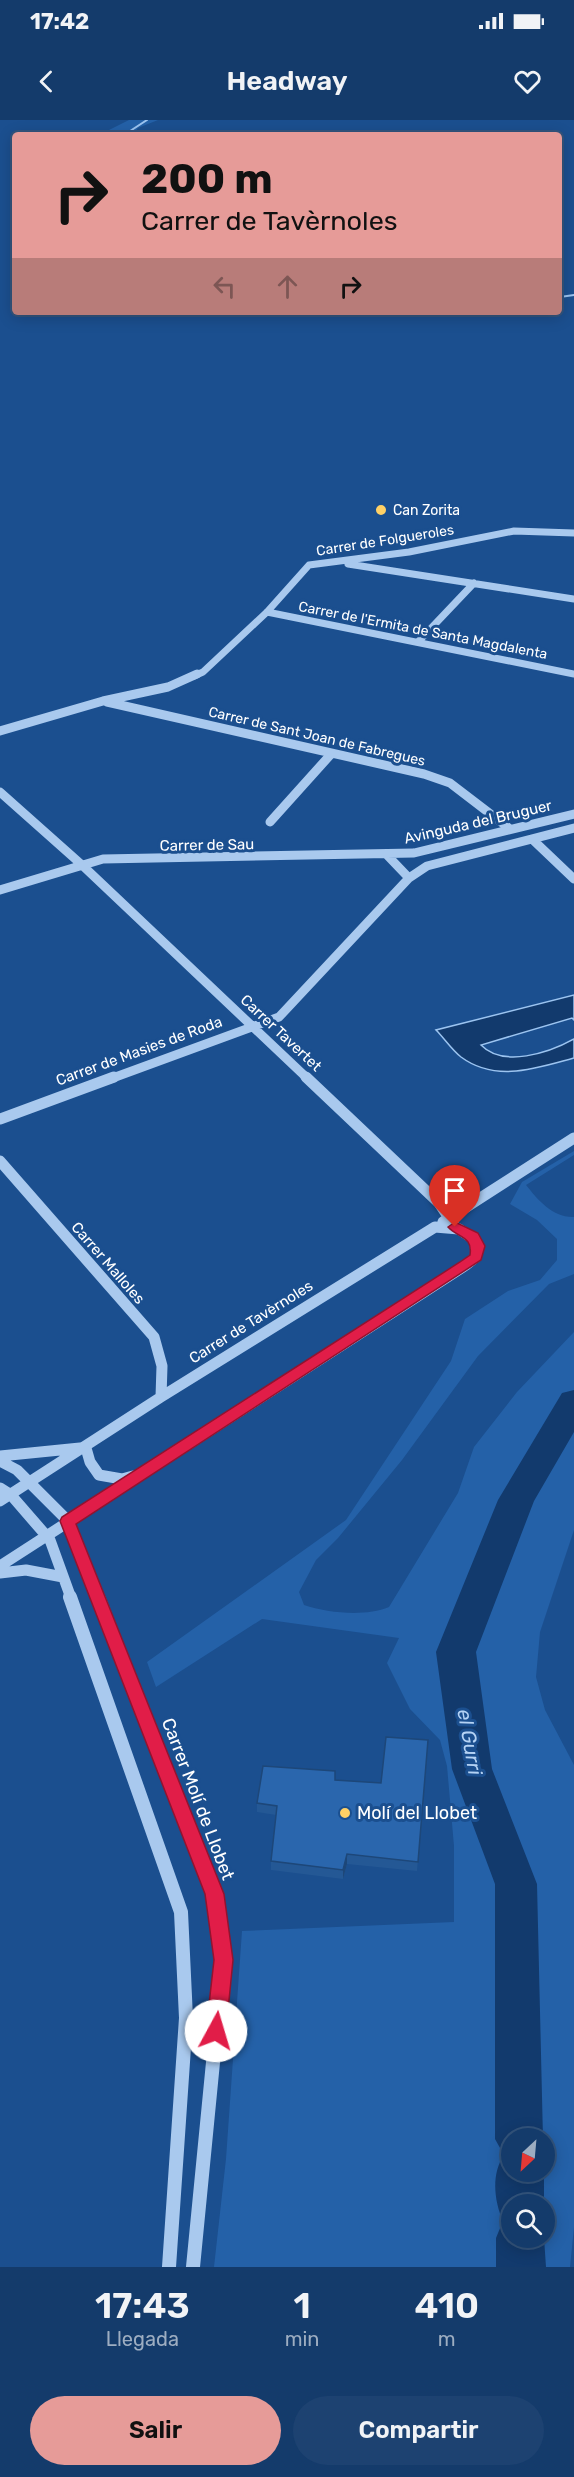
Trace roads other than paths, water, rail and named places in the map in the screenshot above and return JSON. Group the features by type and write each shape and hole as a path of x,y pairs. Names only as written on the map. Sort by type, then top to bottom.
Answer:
{"street":[{"name":"Carrer de Folgueroles","path":"0,731 103,701 168,687 204,672 267,612 309,565 514,531 574,532"},
{"path":"336,562 574,598"},
{"path":"418,642 474,583"},
{"name":"Carrer de l'Ermita de Santa Magdalenta","path":"267,612 574,674"},
{"name":"Carrer de Sant Joan de Fabregues","path":"103,701 424,774 450,783 510,830"},
{"path":"270,822 332,753"},
{"name":"Carrer Tavertet","path":"0,792 82,864 439,1203 452,1223"},
{"name":"Avinguda del Bruguer","path":"387,855 414,853 574,814"},
{"name":"Avinguda del Bruguer","path":"409,878 427,866 574,828"},
{"path":"532,839 574,879"},
{"path":"387,855 409,878"},
{"name":"Carrer de Sau","path":"0,890 82,864 103,860 387,855"},
{"name":"Carrer de Masies de Roda","path":"0,1119 251,1025 279,1017 409,878"},
{"path":"0,1566 476,1257 478,1246 473,1237 452,1223 574,1138"},
{"name":"Carrer Malloles","path":"0,1161 154,1337 162,1366 161,1397"},
{"name":"Carrer de Tavèrnoles","path":"4,1495 29,1483 86,1448 161,1397 435,1227 452,1223"},
{"path":"86,1448 90,1462 99,1475 122,1479 143,1473"},
{"name":"Carrer de Tavèrnoles","path":"0,1455 86,1448"},
{"name":"Carrer Molí de Llobet","path":"0,1461 17,1470 68,1521 214,1894 223,1960 193,2267"},
{"path":"4,1495 46,1536 63,1577 181,1911 186,2018 169,2267"},
{"path":"0,1572 26,1570 63,1577"}],"waterway":[{"path":"129,132 147,120"},
{"path":"562,297 574,295"},
{"name":"el Gurri","path":"519,2128 516,1884 472,1769 456,1652 516,1500 574,1402"},
{"name":"el Gurri","path":"520,2182 520,2194"},
{"name":"el Gurri","path":"520,2248 521,2267"}],"place":[{"name":"Can Zorita","path":"381,510"},
{"name":"Molí del Llobet","path":"345,1813"}]}
